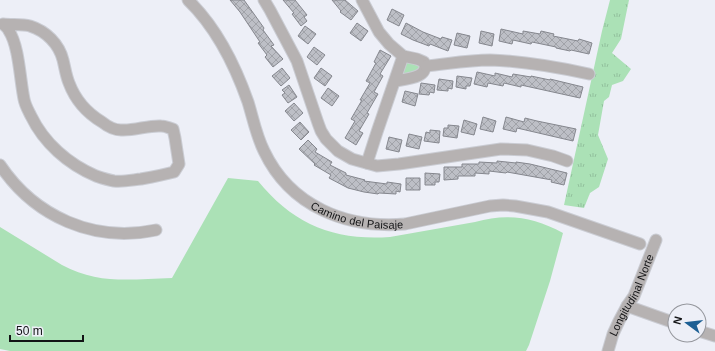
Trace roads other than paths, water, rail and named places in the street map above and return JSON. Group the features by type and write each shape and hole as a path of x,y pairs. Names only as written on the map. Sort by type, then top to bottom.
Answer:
{"street":[{"name":"Camino del Paisaje","path":"188,0 207,22 225,50 244,91 258,138 266,156 281,179 305,200 324,212 355,222 391,225 405,224 490,206 515,206 548,212 640,244"},
{"path":"264,0 297,61 321,131 332,146 352,159 377,166 501,148 527,150 567,161"},
{"path":"362,0 379,32 389,44 403,56 422,61 426,66"},
{"path":"2,24 31,26 49,37 61,53 66,75 73,93 85,108 101,122 120,131 161,126 173,129 179,164 174,172 127,181 114,181 107,180 88,172 64,158 45,138 28,111 24,101 16,45 9,31 2,24"},
{"path":"367,163 403,56"},
{"path":"426,66 491,60 549,66 589,74"},
{"path":"395,81 417,77 424,72 426,66"},
{"path":"0,165 16,185 36,204 54,215 74,224 94,230 115,233 143,233 156,230"},
{"name":"Longitudinal Norte","path":"608,351 613,334 627,306 634,296 656,240"},
{"path":"627,306 667,320"}]}
